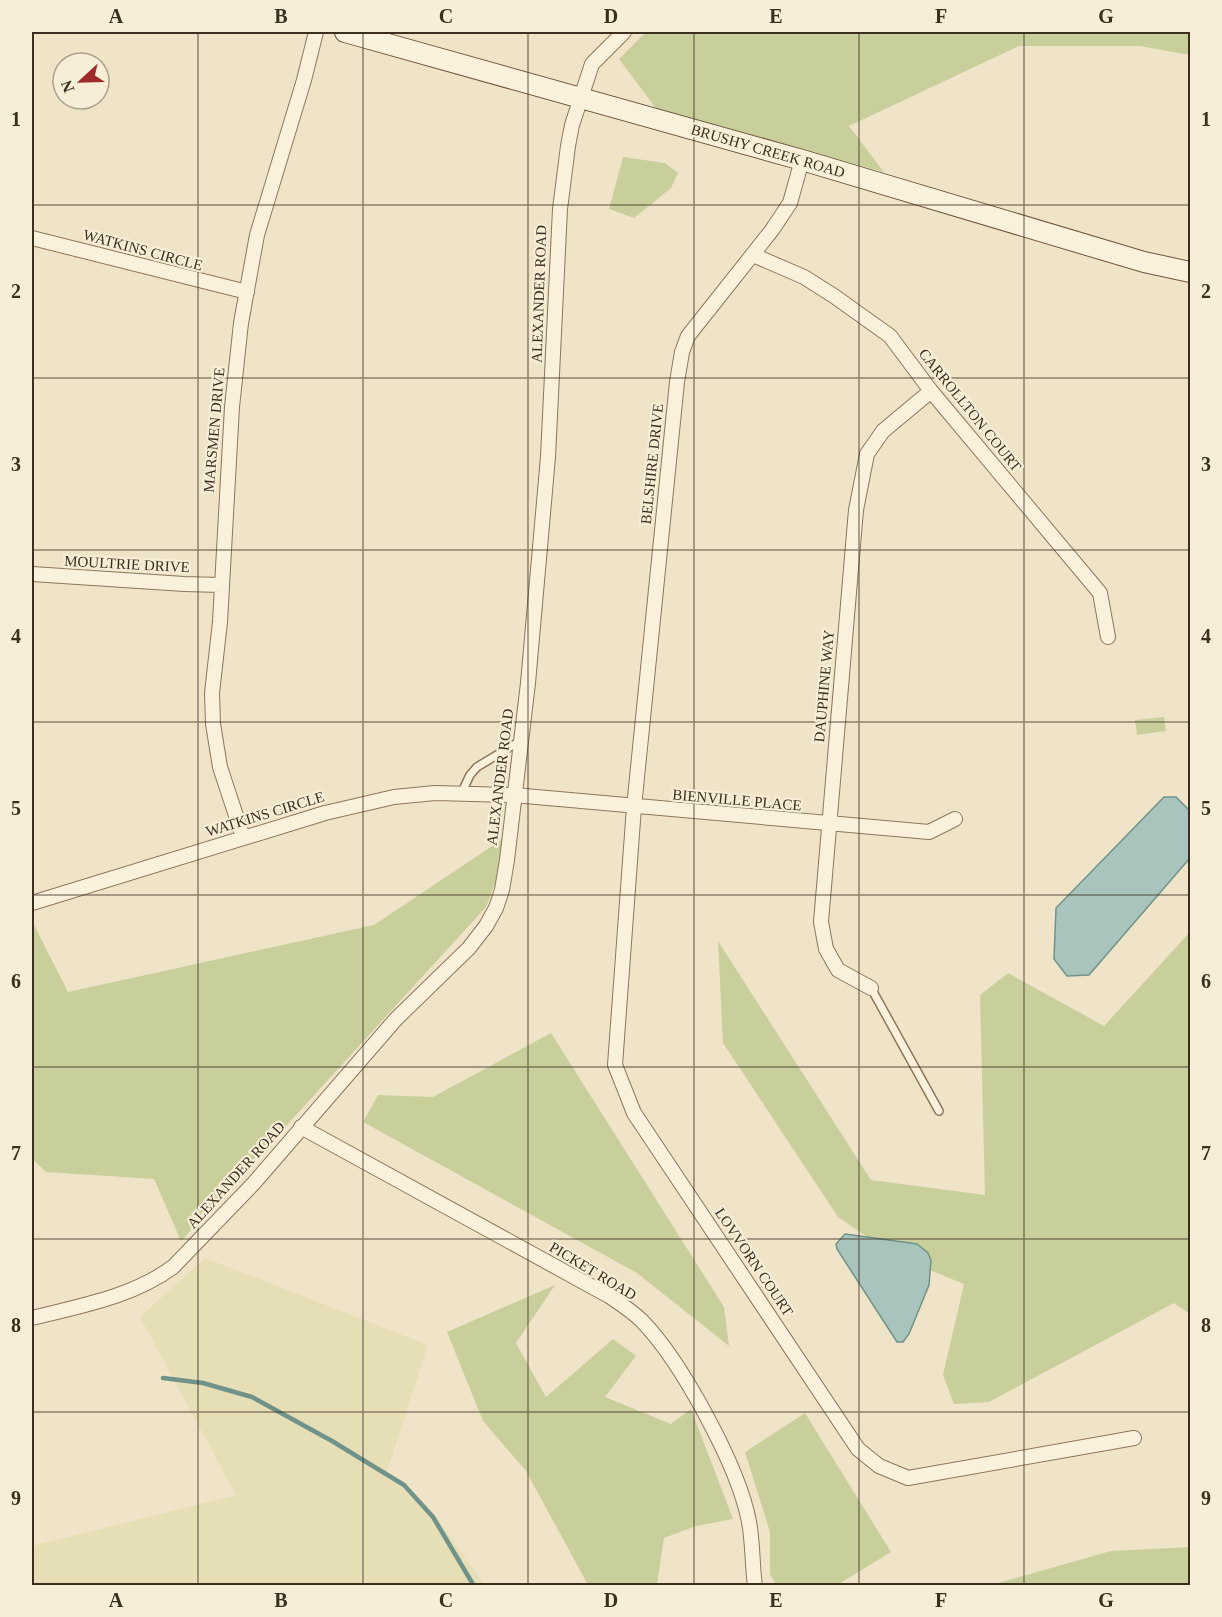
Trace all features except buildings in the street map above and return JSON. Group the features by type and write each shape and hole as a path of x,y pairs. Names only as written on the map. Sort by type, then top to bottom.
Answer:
{"main road":[{"name":"BRUSHY CREEK ROAD","path":"345,32 376,36 1144,262 1191,272"}],"street":[{"name":"MARSMEN DRIVE","path":"243,837 220,766 213,724 212,693 232,407 241,323 257,235 304,80 316,32"},
{"name":"ALEXANDER ROAD","path":"32,1318 114,1296 146,1284 182,1259 246,1191 396,1019 469,948 486,926 502,890 521,741 548,457 560,209 568,146 592,64 624,32"},
{"name":"BELSHIRE DRIVE","path":"634,807 677,382 682,352 688,336 753,255 790,203 801,160"},
{"name":"WATKINS CIRCLE","path":"32,238 247,292"},
{"name":"CARROLLTON COURT","path":"753,255 804,277 890,336 931,391 1100,593 1108,637"},
{"name":"DAUPHINE WAY","path":"872,988 838,970 826,949 821,922 856,510 867,454 883,431 931,391"},
{"name":"MOULTRIE DRIVE","path":"32,574 221,585"},
{"name":"WATKINS CIRCLE","path":"32,903 243,837 377,800 435,793 514,795"},
{"name":"BIENVILLE PLACE","path":"514,795 929,832 955,819"},
{"name":"LOVVORN COURT","path":"634,807 615,1065 634,1113 858,1449 879,1466 908,1478 1134,1438"},
{"name":"PICKET ROAD","path":"302,1127 609,1296 642,1322 690,1388 734,1474 749,1523 755,1586"}],"lane":[{"path":"461,794 477,767 521,741"},
{"path":"872,988 939,1111"}],"shaded area":[{"path":"205,1258 428,1345 386,1474 437,1518 484,1585 32,1585 32,1546 236,1495 140,1317"}],"green space":[{"path":"646,32 1190,32 1190,55 1140,46 1019,46 849,126 884,172 658,111 619,59"},
{"path":"623,157 665,163 678,173 671,188 634,218 609,209"},
{"path":"1164,717 1166,731 1137,735 1135,720"},
{"path":"516,830 486,907 181,1241 154,1179 46,1172 32,1159 32,921 68,992 374,925"},
{"path":"1190,932 1190,1314 1174,1303 989,1402 954,1404 943,1375 964,1284 895,1256 838,1217 723,1043 718,941 871,1180 985,1195 980,995 1008,973 1104,1026"},
{"path":"551,1033 724,1307 729,1346 637,1273 363,1122 378,1095 433,1097"},
{"path":"555,1285 516,1343 546,1397 613,1339 636,1356 605,1397 671,1424 691,1409 733,1519 696,1526 664,1538 657,1585 588,1585 526,1471 483,1421 447,1332"},
{"path":"805,1413 891,1552 837,1585 776,1585 770,1574 770,1532 745,1452"},
{"path":"1190,1547 1190,1585 991,1585 1111,1551"}],"water":[{"path":"1164,797 1176,797 1190,811 1190,858 1089,975 1067,976 1054,959 1056,908"},
{"path":"845,1234 917,1244 928,1253 931,1260 929,1285 909,1334 903,1342 897,1342 837,1249 836,1244"}],"waterway":[{"path":"163,1378 203,1383 252,1397 332,1441 404,1485 433,1517 474,1586"}]}
